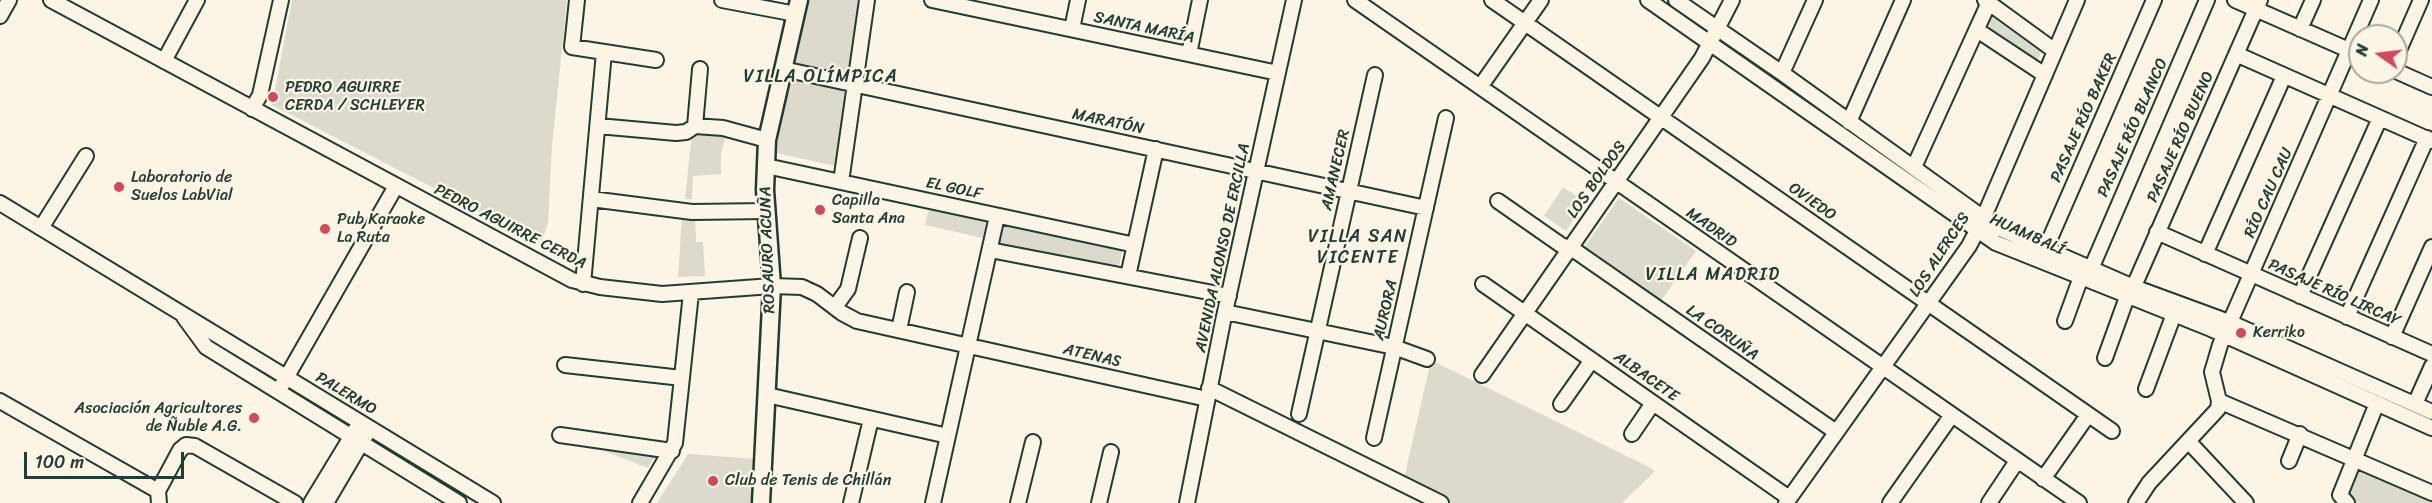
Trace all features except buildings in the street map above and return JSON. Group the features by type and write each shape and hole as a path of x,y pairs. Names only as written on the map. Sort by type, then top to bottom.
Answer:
{"main road":[{"name":"ROSAURO ACUÑA","path":"760,503 772,286 766,211 767,140 797,7"}],"street":[{"path":"0,16 9,0"},
{"name":"PEDRO AGUIRRE CERDA","path":"51,0 561,275 583,284 632,292 691,293 772,286 807,289 857,321 969,345"},
{"path":"164,61 197,0"},
{"path":"252,109 260,95 281,0"},
{"path":"577,0 572,47 656,60"},
{"path":"722,0 797,7"},
{"path":"841,182 867,0"},
{"name":"SANTA MARÍA","path":"932,0 1278,73"},
{"path":"1072,29 1078,0"},
{"path":"1189,54 1200,0"},
{"name":"AVENIDA ALONSO DE ERCILLA","path":"1187,503 1225,312 1294,0"},
{"name":"MADRID","path":"1355,0 2079,503"},
{"name":"OVIEDO","path":"1492,0 2112,431"},
{"path":"1480,87 1541,0"},
{"name":"HUAMBALÍ","path":"1648,0 1980,225 2045,250 2086,273"},
{"name":"HUAMBALÍ","path":"1676,0 1914,167 1980,225 1996,243 2086,273 2432,412"},
{"name":"LOS BOLDOS","path":"1482,375 1710,44 1732,0"},
{"path":"1782,73 1815,0"},
{"path":"1849,122 1903,0"},
{"name":"LOS ALERCES","path":"1788,501 1928,303 1980,225 2078,0"},
{"name":"PASAJE RÍO BAKER","path":"2045,250 2154,0"},
{"name":"PASAJE RÍO BLANCO","path":"2065,321 2207,0"},
{"path":"2235,0 2258,5 2300,29 2348,50"},
{"path":"2300,29 2313,0"},
{"name":"RÍO CAU CAU","path":"2363,24 2371,0"},
{"path":"2408,30 2421,0"},
{"path":"1914,167 1988,1 2055,51"},
{"name":"PASAJE RÍO BUENO","path":"2104,358 2130,292 2258,5"},
{"path":"1977,30 2044,75"},
{"path":"583,284 604,52"},
{"path":"2236,54 2429,140 2347,317"},
{"name":"RÍO CAU CAU","path":"2219,401 2212,368 2329,96 2348,63"},
{"path":"695,126 700,69"},
{"name":"MARATÓN","path":"783,69 1426,207"},
{"name":"AMANECER","path":"1299,414 1375,75"},
{"path":"2205,254 2284,76"},
{"path":"2408,76 2432,87"},
{"name":"AURORA","path":"1374,438 1446,118"},
{"path":"2300,296 2380,118"},
{"path":"598,126 676,133 686,132 695,126 723,128 767,140"},
{"path":"1128,276 1155,150"},
{"path":"41,228 86,156"},
{"name":"EL GOLF","path":"766,166 1135,245"},
{"path":"278,392 396,186"},
{"path":"591,199 692,213 766,211"},
{"name":"LA CORUÑA","path":"1498,201 1836,432"},
{"name":"PALERMO","path":"0,203 493,503"},
{"path":"933,503 997,216"},
{"name":"PASAJE RÍO LIRCAY","path":"2157,232 2432,354"},
{"path":"835,307 848,289 860,238"},
{"path":"2392,337 2432,247"},
{"path":"990,249 1229,296"},
{"name":"ALBACETE","path":"1483,284 1788,501"},
{"path":"899,330 907,292"},
{"name":"HUAMBALÍ","path":"2130,292 2174,314 2227,329 2432,428"},
{"path":"640,503 675,443 691,293"},
{"path":"1225,312 1394,347 1427,359"},
{"name":"PALERMO","path":"181,313 206,347 459,503"},
{"path":"2146,389 2174,314"},
{"name":"ATENAS","path":"969,345 1208,394 1441,503"},
{"path":"1561,404 1592,360"},
{"path":"565,365 682,378"},
{"path":"2415,404 2432,366"},
{"path":"767,395 948,436"},
{"path":"0,401 159,497 180,450 186,446 195,446 295,503"},
{"path":"2136,503 2149,483 2217,411 2219,401 2300,434 2432,493"},
{"path":"1632,434 1653,403"},
{"path":"2344,499 2354,458 2377,403"},
{"path":"1890,503 1952,415"},
{"path":"2043,479 2088,415"},
{"path":"851,503 871,419"},
{"path":"326,503 365,425"},
{"path":"2289,461 2300,434"},
{"path":"560,435 672,451"},
{"path":"311,503 357,439"},
{"path":"1018,503 1033,442"},
{"path":"2189,442 2246,503"},
{"path":"1099,503 1111,452"},
{"path":"1989,503 2018,461"}],"shaded area":[{"path":"292,0 567,0 552,146 548,223 543,238 538,242 530,240 272,105"},
{"path":"809,0 860,0 839,167 777,153 778,131"},
{"path":"1993,13 2044,47 2034,68 1984,33"},
{"path":"692,132 726,134 721,153 721,174 693,176 692,199 685,199"},
{"path":"1563,187 1585,202 1566,231 1544,216"},
{"path":"1619,198 1696,251 1660,302 1583,249"},
{"path":"929,209 986,222 983,238 925,225"},
{"path":"695,214 696,242 703,242 705,276 678,277 682,215"},
{"path":"1002,220 1123,246 1118,272 997,246"},
{"path":"1431,360 1655,471 1622,503 1453,503 1404,479"},
{"path":"377,433 491,503 473,503 372,442"},
{"path":"576,440 658,451 648,468"},
{"name":"Club de Tenis de Chillán","path":"688,454 757,459 753,503 657,503"},
{"path":"2359,463 2432,496 2432,503 2351,503 2344,496"}],"place":[{"name":"PEDRO AGUIRRE CERDA / SCHLEYER","path":"273,97"},
{"name":"Laboratorio de Suelos LabVial","path":"119,187"},
{"name":"Capilla Santa Ana","path":"820,210"},
{"name":"Pub Karaoke La Ruta","path":"325,229"},
{"name":"Kerriko","path":"2241,333"},
{"name":"Asociación Agricultores de Ñuble A.G.","path":"254,418"},
{"name":"Club de Tenis de Chillán","path":"713,481"}],"district":[{"name":"VILLA OLÍMPICA","path":"821,77"},
{"name":"VILLA SAN VICENTE","path":"1358,247"},
{"name":"VILLA MADRID","path":"1713,275"}]}
